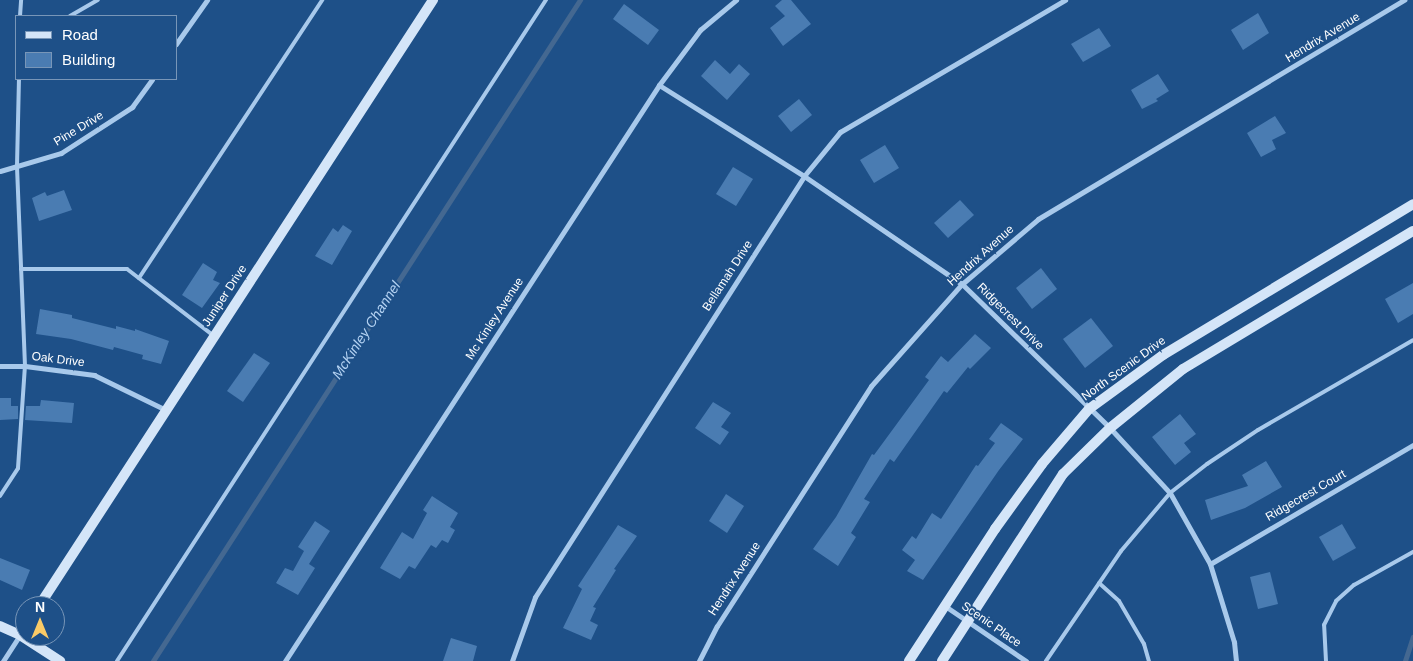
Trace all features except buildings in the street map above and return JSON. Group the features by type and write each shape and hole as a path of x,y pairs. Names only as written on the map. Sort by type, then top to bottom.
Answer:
{"main road":[{"name":"Juniper Drive","path":"45,596 433,0"},
{"name":"North Scenic Drive","path":"909,661 994,530 1026,486 1089,409 1179,346 1413,204"},
{"path":"942,661 1063,474 1110,428 1183,369 1413,231"},
{"path":"0,626 15,630"},
{"path":"41,646 60,661"}],"street":[{"path":"178,41 206,0"},
{"name":"Mc Kinley Avenue","path":"285,661 659,85 700,30 736,0"},
{"name":"Bellamah Drive","path":"512,661 535,597 804,176 840,132 1065,0"},
{"name":"Hendrix Avenue","path":"699,661 717,626 871,386 962,284 1038,219 1404,0"},
{"name":"Pine Drive","path":"0,171 61,153 132,107 151,80"},
{"name":"Ridgecrest Drive","path":"659,85 804,176 962,284 1110,428 1170,493 1210,564 1234,642 1236,661"},
{"name":"Oak Drive","path":"0,366 25,366 94,375 166,410"},
{"name":"Ridgecrest Court","path":"1210,564 1413,445"},
{"name":"Scenic Place","path":"945,606 1026,661"},
{"path":"3,661 15,644"}],"lane":[{"path":"20,15 21,0"},
{"path":"72,15 98,0"},
{"path":"139,278 322,0"},
{"path":"116,661 546,0"},
{"path":"0,496 18,468 25,366 18,166 19,80"},
{"path":"21,269 127,269 214,336"},
{"path":"1046,661 1121,551 1170,493 1207,464 1258,430 1413,340"},
{"path":"1326,661 1324,625 1336,601 1354,585 1413,552"},
{"path":"1099,583 1119,601 1144,644 1149,661"}],"waterway":[{"name":"McKinley Channel","path":"153,661 580,0"},
{"path":"1405,661 1413,637"}]}
